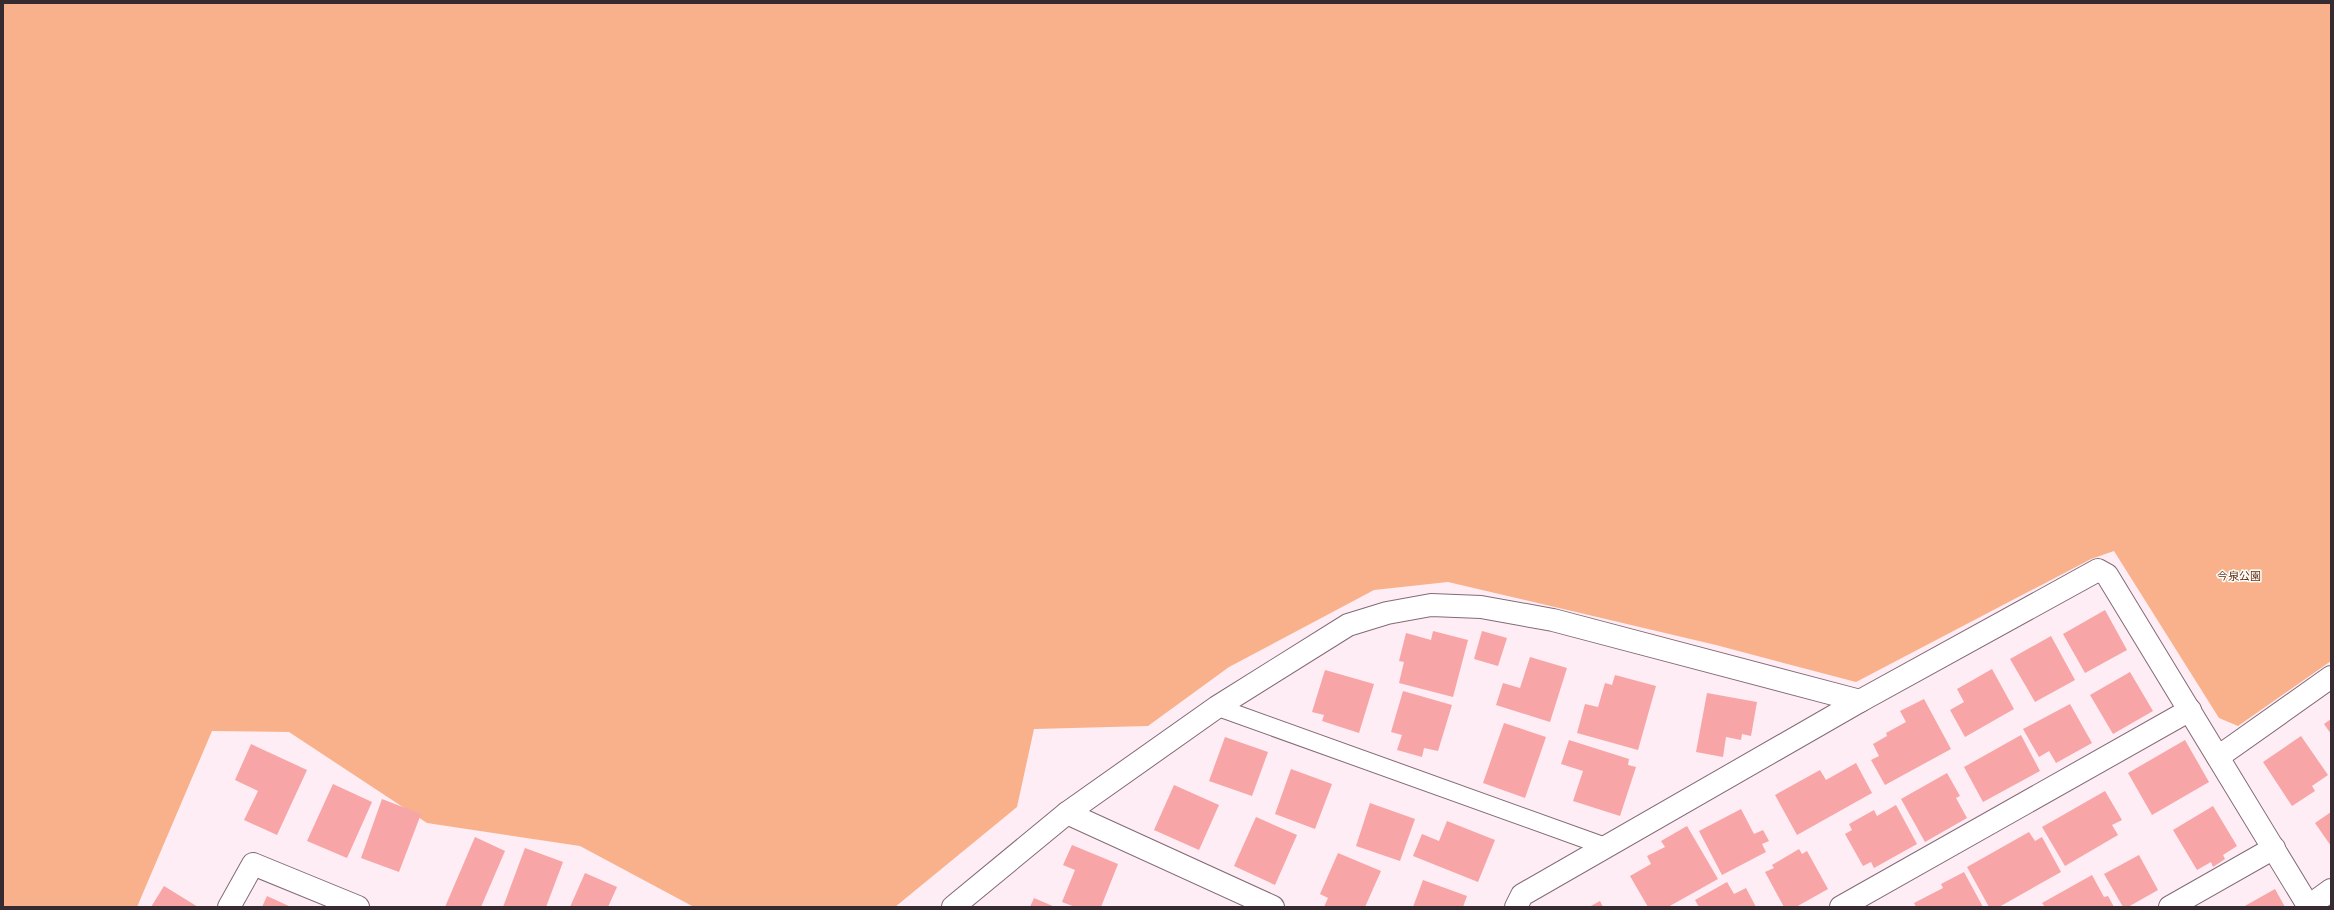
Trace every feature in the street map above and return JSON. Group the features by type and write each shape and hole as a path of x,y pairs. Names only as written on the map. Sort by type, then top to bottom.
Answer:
{"street":[{"path":"1516,907 1522,895 1604,846 1860,701 2098,570 2107,575 2309,906 2331,890"},
{"path":"953,907 1066,813 1217,707 1348,625 1387,613 1431,605 1481,606 1553,620 1860,701"},
{"path":"2218,757 2331,677"},
{"path":"1841,907 2190,710"},
{"path":"1066,813 1273,907"},
{"path":"2170,907 2274,848"},
{"path":"229,907 253,864 358,907"}],"lane":[{"path":"1217,707 1604,846"}],"green space":[{"name":"今泉公園","path":"3,3 2331,3 2331,661 2238,726 2219,718 2114,551 2091,559 1856,682 1716,645 1448,582 1374,590 1229,667 1148,726 1034,729 1017,807 895,907 694,907 580,846 427,823 289,732 212,731 137,907 3,907"}],"building":[{"path":"2105,610 2127,650 2085,673 2063,634"},
{"path":"1433,631 1468,640 1453,697 1399,683 1404,662 1399,661 1406,633 1431,640"},
{"path":"1482,631 1507,638 1498,666 1474,659"},
{"path":"2051,636 2075,680 2035,702 2010,659"},
{"path":"1530,657 1567,668 1550,722 1496,705 1503,683 1520,688"},
{"path":"1992,669 2014,709 1965,737 1950,710 1964,702 1957,689"},
{"path":"1325,670 1374,684 1359,733 1322,721 1324,715 1312,712"},
{"path":"2130,672 2153,711 2113,734 2090,695"},
{"path":"1615,675 1656,686 1638,750 1577,733 1585,704 1598,707 1605,683 1612,685"},
{"path":"1403,691 1452,705 1438,751 1424,748 1422,757 1397,750 1402,735 1391,732"},
{"path":"1707,693 1757,702 1751,736 1742,734 1741,740 1726,737 1723,757 1696,752"},
{"path":"1924,699 1951,749 1885,785 1871,760 1879,756 1873,744 1887,736 1886,733 1906,722 1900,711"},
{"path":"2070,704 2092,743 2056,763 2049,751 2039,757 2023,729"},
{"path":"2331,719 2331,734 2324,724"},
{"path":"1504,723 1546,737 1525,798 1483,783"},
{"path":"2021,735 2040,771 1983,802 1964,767"},
{"path":"2301,736 2328,775 2312,786 2315,791 2292,806 2263,762"},
{"path":"1225,737 1268,752 1252,796 1209,781"},
{"path":"1569,740 1629,759 1628,765 1636,767 1620,816 1573,801 1583,771 1561,764"},
{"path":"2185,740 2209,782 2152,815 2128,773"},
{"path":"251,744 307,770 277,835 244,820 258,791 235,780"},
{"path":"1856,763 1872,793 1797,835 1775,795 1820,770 1826,780"},
{"path":"1291,769 1332,784 1315,829 1275,814"},
{"path":"1947,773 1960,796 1956,798 1967,818 1925,842 1901,799"},
{"path":"333,784 372,802 347,858 307,841"},
{"path":"1174,785 1219,805 1199,850 1154,830"},
{"path":"2105,791 2122,820 2112,825 2118,835 2065,866 2042,827"},
{"path":"382,799 421,814 399,872 361,858"},
{"path":"1370,803 1415,819 1400,861 1356,846"},
{"path":"1896,805 1917,844 1874,868 1871,862 1863,866 1845,834 1852,830 1849,824 1874,810 1877,816"},
{"path":"2213,806 2237,846 2223,855 2225,859 2213,867 2211,862 2197,870 2173,830"},
{"path":"1741,809 1754,834 1763,830 1769,841 1762,844 1766,852 1722,875 1699,831"},
{"path":"2331,812 2331,846 2315,823"},
{"path":"1256,817 1297,835 1275,885 1234,866"},
{"path":"1447,821 1495,840 1478,882 1413,856 1422,834 1439,841"},
{"path":"1687,826 1718,879 1668,907 1648,907 1630,876 1651,864 1647,856 1665,847 1661,841"},
{"path":"2029,832 2035,841 2042,837 2061,872 1999,907 1989,907 1967,867"},
{"path":"475,837 505,851 481,907 445,907"},
{"path":"1072,845 1118,864 1101,907 1075,907 1062,902 1075,870 1063,865"},
{"path":"525,848 563,862 546,907 503,907"},
{"path":"1799,849 1802,854 1807,851 1828,889 1796,907 1784,907 1765,872 1774,868 1772,865"},
{"path":"1338,853 1381,871 1365,907 1324,907 1328,898 1320,894"},
{"path":"2139,855 2158,890 2128,907 2123,907 2104,874"},
{"path":"1964,872 1983,907 1916,907 1914,903 1943,888 1941,884"},
{"path":"585,873 617,887 608,907 570,907"},
{"path":"2092,875 2104,897 2108,896 2114,907 2045,907 2042,903"},
{"path":"1423,880 1467,896 1463,907 1413,907"},
{"path":"1727,882 1734,894 1746,888 1756,907 1699,907 1695,900"},
{"path":"164,886 198,907 151,907"},
{"path":"2275,889 2285,907 2243,907"},
{"path":"267,896 291,907 262,907"},
{"path":"1034,898 1055,907 1030,907"},
{"path":"1600,901 1603,907 1589,907"}]}
